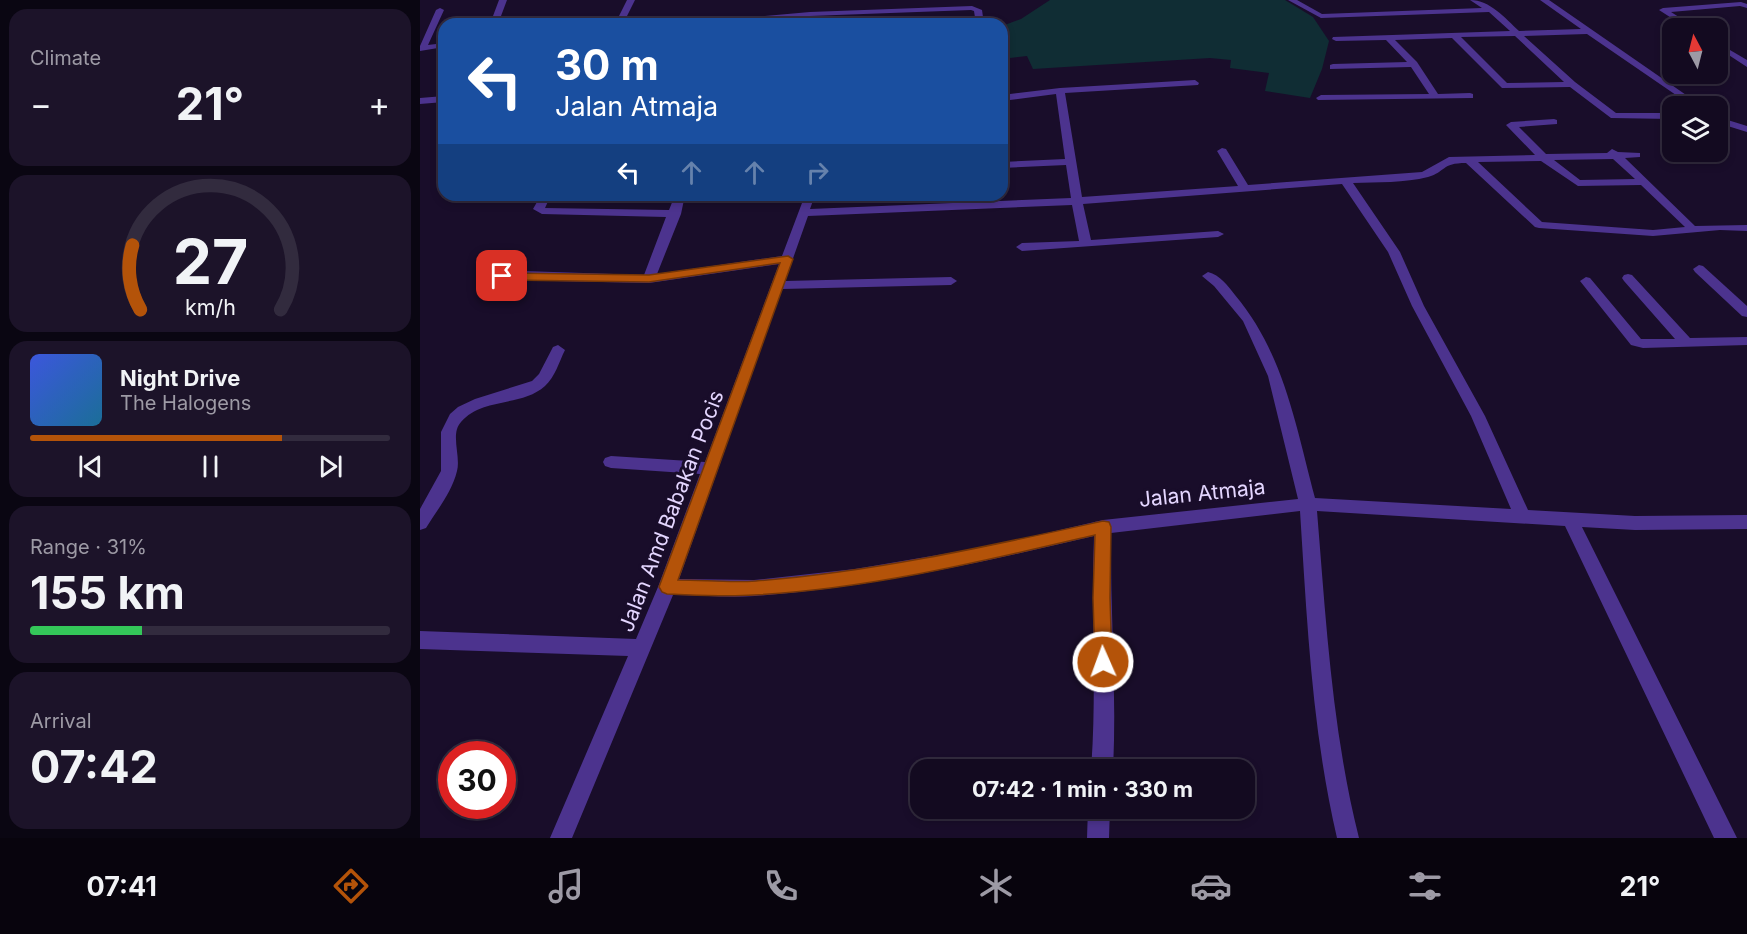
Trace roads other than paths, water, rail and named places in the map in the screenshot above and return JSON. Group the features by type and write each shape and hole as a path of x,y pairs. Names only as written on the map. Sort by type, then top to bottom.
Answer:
{"street":[{"path":"496,18 503,0"},
{"path":"622,18 631,0"},
{"path":"1292,0 1321,16 1491,10"},
{"path":"1474,0 1491,10 1519,33 1572,84 1614,116 1662,116"},
{"path":"1544,0 1683,96"},
{"path":"1676,18 1663,10 1719,5 1747,6"},
{"path":"747,18 808,11 972,8 978,10 979,18"},
{"path":"422,48 440,10"},
{"path":"808,11 812,18"},
{"path":"1336,39 1591,31"},
{"path":"1454,35 1504,86 1572,84"},
{"path":"1389,38 1414,64 1436,97"},
{"path":"422,48 438,46"},
{"path":"1728,52 1747,64"},
{"path":"1334,67 1414,64"},
{"path":"1008,97 1195,83"},
{"path":"1060,92 1086,244"},
{"path":"1321,98 1470,96"},
{"path":"420,101 438,100"},
{"path":"1554,122 1511,125 1544,158 1580,183 1645,182"},
{"path":"1728,123 1747,129"},
{"path":"1222,151 1244,187"},
{"path":"1612,152 1692,229"},
{"path":"804,213 1077,201 1430,174 1443,162 1467,158 1544,158 1612,152 1636,155"},
{"path":"1467,158 1539,225 1653,233 1692,229 1747,228"},
{"path":"1008,165 1071,162"},
{"path":"1345,180 1394,252 1418,306 1478,416 1522,515"},
{"path":"543,201 539,209 542,211 675,214"},
{"path":"649,279 678,201"},
{"name":"Jalan Amd Babakan Pocis","path":"561,838 667,587 808,201"},
{"path":"1022,247 1218,234"},
{"path":"489,274 649,279 788,259"},
{"path":"1699,269 1747,313"},
{"path":"1208,276 1218,283 1249,320 1275,376 1308,504 1318,656 1336,793 1348,838"},
{"path":"1628,278 1688,343"},
{"path":"778,285 951,281"},
{"path":"1586,281 1636,342 1642,344 1747,341"},
{"path":"420,524 443,488 450,467 446,439 456,418 473,406 537,385 545,377 558,350"},
{"path":"611,462 711,469"},
{"name":"Jalan Atmaja","path":"667,587 754,588 855,577 991,553 1103,527 1308,504 1635,523 1747,522"},
{"path":"1570,519 1726,838"},
{"path":"1103,527 1101,598 1106,726 1103,759"},
{"path":"420,640 643,648"},
{"path":"1098,838 1099,819"}]}
